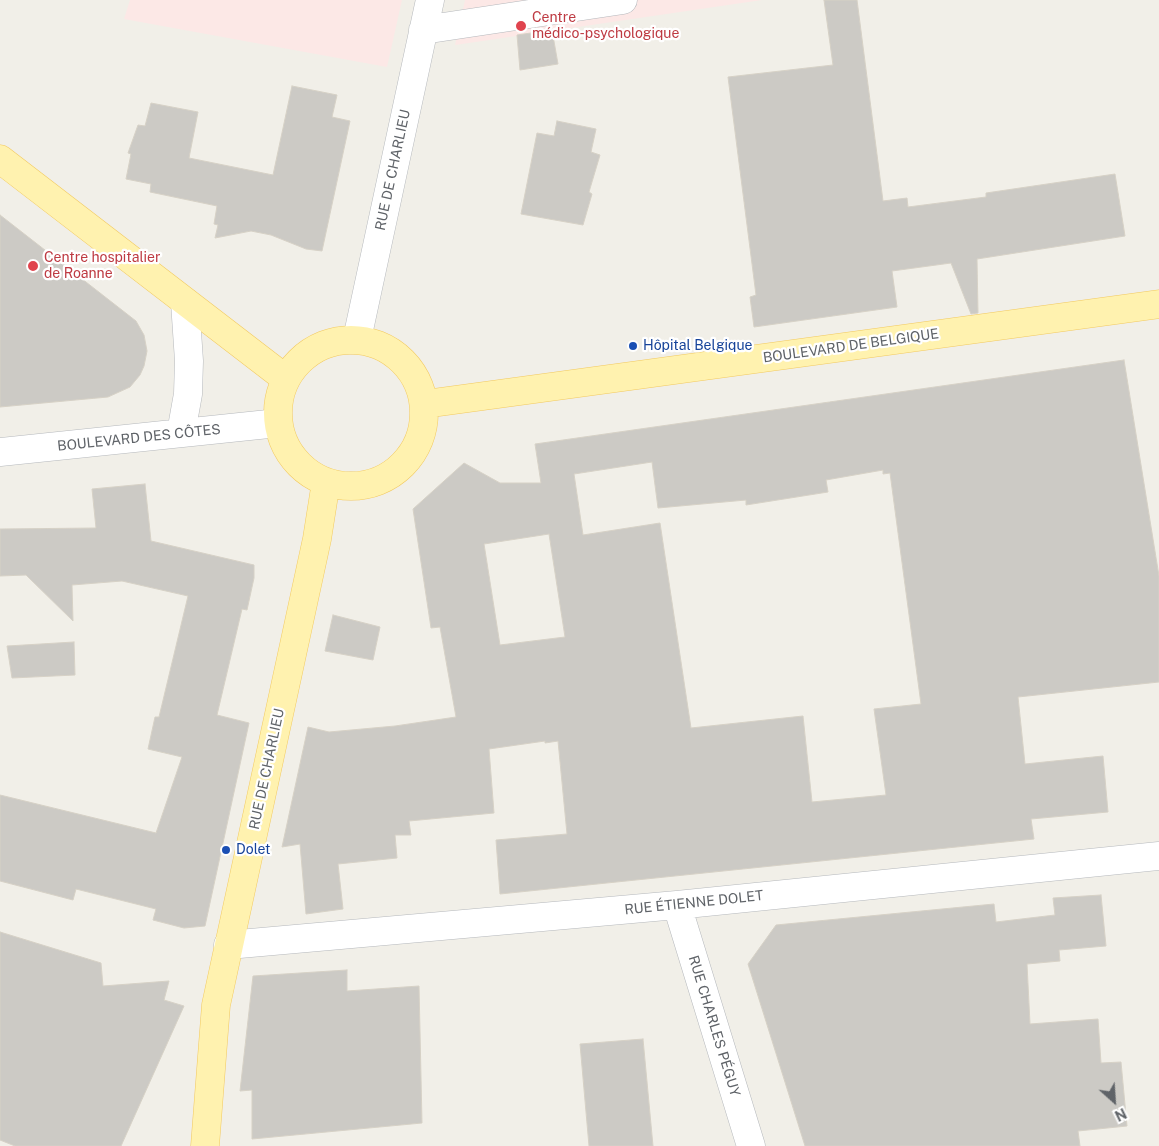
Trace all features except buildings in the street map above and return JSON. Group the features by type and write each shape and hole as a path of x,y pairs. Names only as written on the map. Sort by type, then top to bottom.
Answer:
{"main road":[{"path":"0,159 286,379"},
{"name":"BOULEVARD DE BELGIQUE","path":"425,404 1159,304"},
{"path":"357,339 377,343 394,353 404,362 419,384 425,404 423,429 414,452 397,470 376,482 351,487 326,482 308,473 294,460 284,443 278,423 278,400 286,379 298,361 315,348 335,341 357,339"},
{"name":"RUE DE CHARLIEU","path":"205,1146 216,1005 317,539 326,482"}],"street":[{"name":"RUE DE CHARLIEU","path":"357,339 430,0"},
{"path":"424,30 623,0"},
{"path":"181,433 188,394 189,361 185,302"},
{"name":"BOULEVARD DES CÔTES","path":"0,452 278,423"},
{"name":"RUE ÉTIENNE DOLET","path":"228,945 677,905 1159,856"},
{"name":"RUE CHARLES PÉGUY","path":"677,905 751,1146"}],"shaded area":[{"path":"130,0 402,0 387,67 124,19"},
{"name":"Centre médico-psychologique","path":"465,0 762,0 455,45"}],"place":[{"name":"Centre médico-psychologique","path":"521,26"},
{"name":"Centre hospitalier de Roanne","path":"33,266"},
{"name":"Hôpital Belgique","path":"633,346"},
{"name":"Dolet","path":"226,850"}]}
